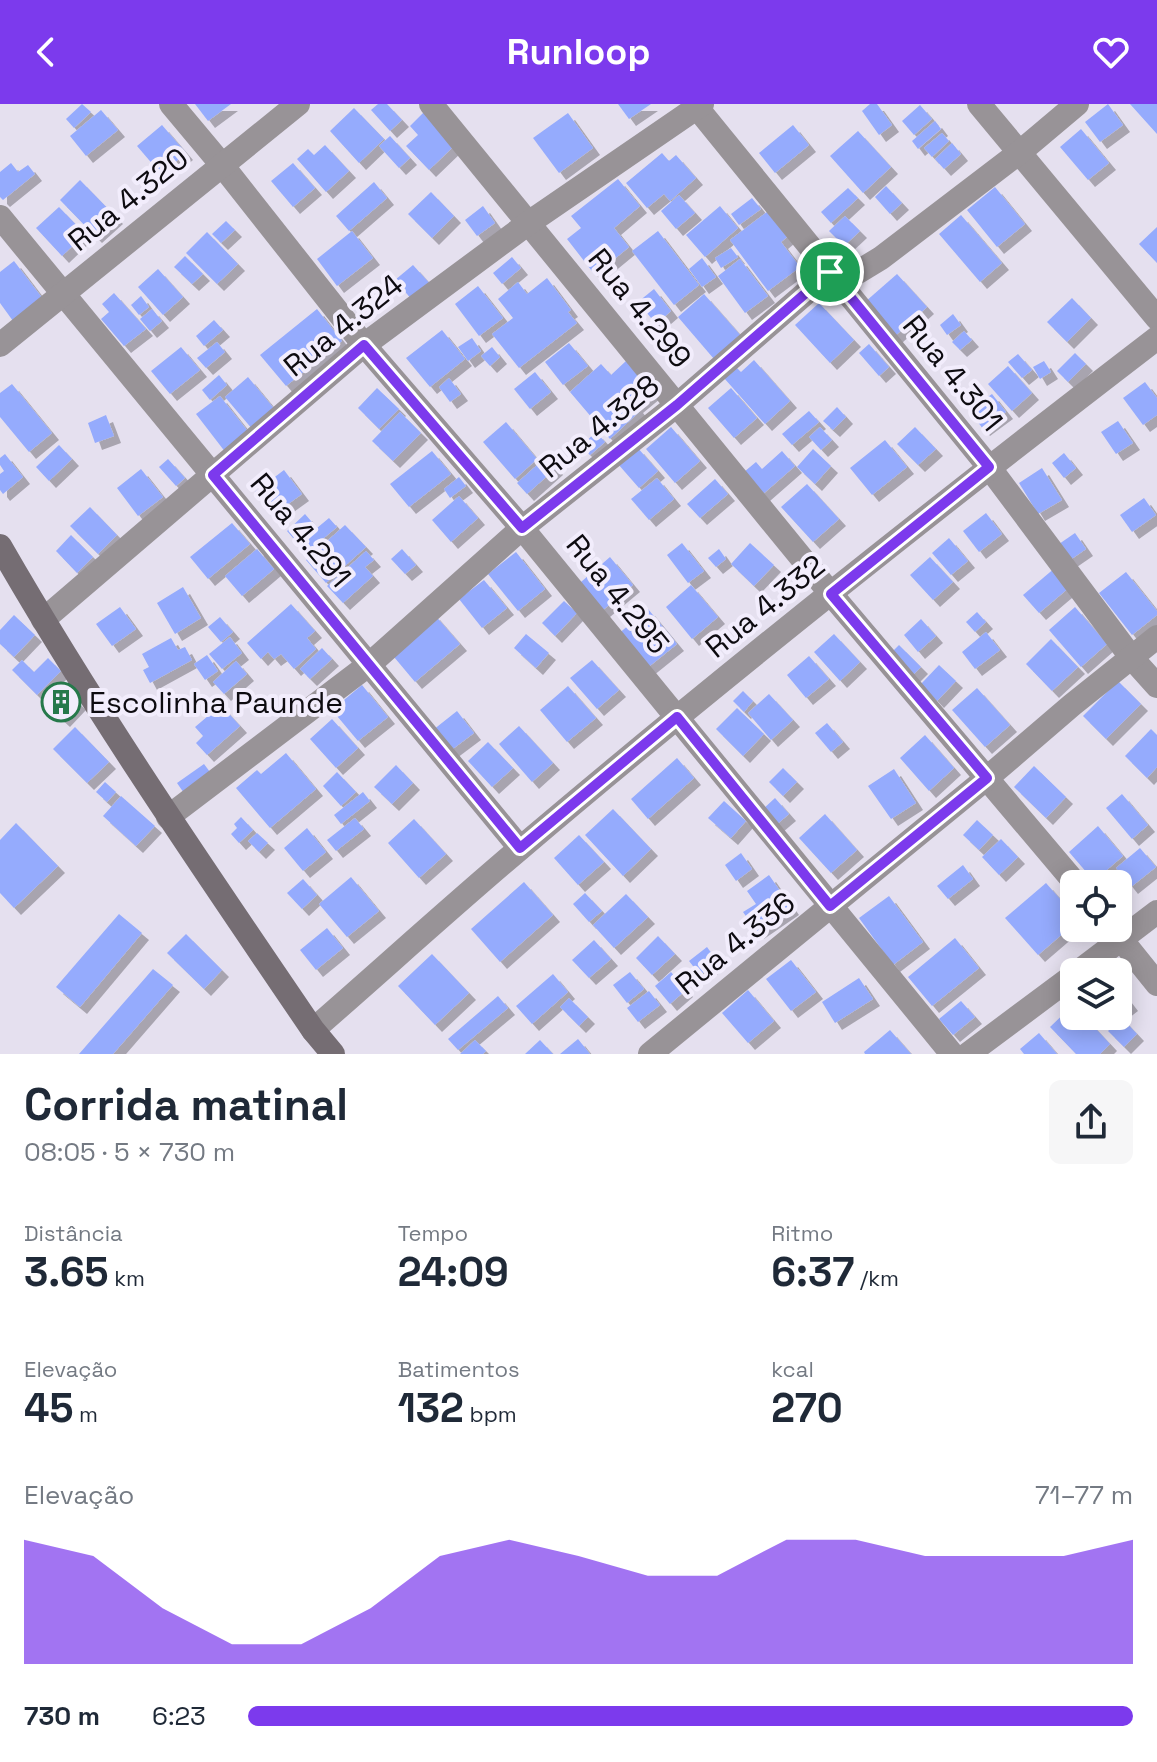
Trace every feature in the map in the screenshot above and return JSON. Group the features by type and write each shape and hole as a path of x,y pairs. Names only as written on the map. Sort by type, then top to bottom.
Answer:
{"street":[{"name":"Rua 4.295","path":"171,104 364,345 522,528 952,1054"},
{"name":"Rua 4.320","path":"0,345 298,104"},
{"name":"Rua 4.299","path":"431,104 831,594 1064,870"},
{"path":"979,104 1157,318"},
{"path":"830,272 858,272 881,258 1020,152 1077,104"},
{"name":"Rua 4.324","path":"43,620 364,345 530,222 698,105"},
{"name":"Rua 4.301","path":"698,105 989,467 1131,657 1157,686"},
{"name":"Rua 4.291","path":"0,217 371,663 520,848"},
{"name":"Rua 4.328","path":"168,817 371,663 522,528 677,405 830,272"},
{"name":"Rua 4.332","path":"313,1030 520,848 677,717 989,467 1157,338"},
{"path":"0,546 43,620 168,817 313,1030 333,1054"},
{"name":"Rua 4.336","path":"650,1054 676,1046 830,906 1157,637"},
{"path":"1132,926 1157,912"},
{"path":"1092,958 1109,942"},
{"path":"1123,942 1157,984"},
{"path":"968,1054 1060,986"}],"building":[{"path":"82,104 91,112 74,128 66,119"},
{"path":"195,104 231,104 208,121"},
{"path":"378,104 387,104 402,120 390,131 371,110"},
{"path":"618,104 651,104 629,119"},
{"path":"870,104 877,104 892,125 879,135 862,111"},
{"path":"1108,104 1123,125 1100,142 1085,122"},
{"path":"1130,104 1157,104 1157,134"},
{"path":"920,105 932,119 914,135 902,121"},
{"path":"354,108 384,139 359,163 330,131"},
{"path":"101,110 118,130 86,156 70,136"},
{"path":"425,111 456,144 429,170 406,146 418,135 410,126"},
{"path":"568,113 593,148 559,173 533,138"},
{"path":"935,121 941,129 918,149 912,141"},
{"path":"162,125 186,153 161,174 137,146"},
{"path":"793,125 809,145 775,173 759,153"},
{"path":"1081,129 1109,163 1088,180 1060,147"},
{"path":"858,131 891,167 863,193 830,156"},
{"path":"942,133 949,141 932,157 924,148"},
{"path":"390,136 410,158 399,168 379,146"},
{"path":"952,143 961,154 944,169 935,159"},
{"path":"325,145 349,171 326,192 297,159 308,149 314,155"},
{"path":"662,153 669,161 676,155 696,178 670,201 664,194 647,208 626,183"},
{"path":"11,163 18,172 28,165 35,174 3,200 0,197 0,172"},
{"path":"293,163 315,188 293,207 271,181"},
{"path":"618,179 640,206 614,228 629,247 595,275 567,239 581,228 571,216"},
{"path":"80,180 116,217 95,236 60,200"},
{"path":"374,182 387,198 349,231 336,216"},
{"path":"886,186 902,203 890,214 875,197"},
{"path":"995,187 1025,224 997,247 967,210"},
{"path":"848,188 858,198 831,223 821,212"},
{"path":"431,192 454,216 432,238 408,214"},
{"path":"679,195 695,213 676,229 661,211"},
{"path":"752,198 761,209 739,225 731,214"},
{"path":"483,206 495,223 477,236 465,220"},
{"path":"720,206 738,228 705,257 686,235"},
{"path":"59,207 85,234 62,256 36,228"},
{"path":"767,212 787,237 781,242 800,267 768,291 730,240"},
{"path":"961,215 1002,263 980,282 939,234"},
{"path":"845,216 860,231 844,246 829,231"},
{"path":"226,221 235,230 221,243 212,234"},
{"path":"1157,227 1157,263 1139,244"},
{"path":"352,231 373,258 337,286 317,259"},
{"path":"658,231 699,285 674,305 632,251"},
{"path":"207,232 238,264 217,284 186,253"},
{"path":"731,248 738,257 721,268 715,258"},
{"path":"185,256 203,274 192,284 174,267"},
{"path":"512,257 521,268 502,284 493,273"},
{"path":"702,258 716,277 702,287 689,269"},
{"path":"740,259 768,296 745,313 718,276"},
{"path":"14,261 43,299 13,321 0,303 0,272"},
{"path":"413,265 431,285 413,301 395,280"},
{"path":"158,269 183,297 163,315 138,287"},
{"path":"897,274 927,307 895,336 865,302"},
{"path":"547,278 577,323 519,368 492,334 513,318 498,299 518,282 527,294"},
{"path":"478,286 503,318 479,336 455,304"},
{"path":"654,289 671,311 656,324 638,302"},
{"path":"114,293 146,329 124,346 101,319 109,312 102,304"},
{"path":"704,294 741,336 714,359 678,317"},
{"path":"141,296 149,307 139,315 131,305"},
{"path":"1072,298 1091,318 1067,342 1047,322"},
{"path":"819,303 854,340 830,363 795,325"},
{"path":"152,309 162,321 150,331 140,319"},
{"path":"317,309 342,341 286,386 260,355"},
{"path":"953,314 961,325 947,335 940,325"},
{"path":"214,320 223,330 204,346 196,336"},
{"path":"442,330 465,359 430,387 406,358"},
{"path":"964,331 972,340 960,350 952,342"},
{"path":"472,338 481,351 468,361 458,347"},
{"path":"217,342 225,352 206,368 197,358"},
{"path":"569,343 588,366 563,385 545,362"},
{"path":"869,344 889,367 879,376 859,353"},
{"path":"181,347 200,370 170,394 151,371"},
{"path":"492,347 500,357 490,366 481,356"},
{"path":"1075,353 1086,364 1068,382 1057,371"},
{"path":"1018,354 1032,370 1022,378 1008,362"},
{"path":"754,360 790,401 765,424 724,378 736,367 741,372"},
{"path":"626,361 653,392 636,406 640,411 610,439 570,392 601,364 611,375"},
{"path":"1044,361 1051,372 1040,379 1033,367"},
{"path":"1008,366 1032,393 1012,411 988,384"},
{"path":"535,372 551,392 530,409 514,389"},
{"path":"219,375 227,385 210,400 202,390"},
{"path":"248,377 276,411 253,430 225,397"},
{"path":"449,378 461,394 450,402 439,387"},
{"path":"1145,382 1157,398 1157,415 1143,425 1123,398"},
{"path":"12,384 52,433 29,452 0,417 0,393"},
{"path":"377,388 399,409 379,429 358,408"},
{"path":"731,388 757,418 734,438 708,408"},
{"path":"992,394 1006,412 983,429 969,410"},
{"path":"220,396 250,434 226,453 196,414"},
{"path":"837,407 846,417 833,430 823,421"},
{"path":"809,411 819,422 792,445 782,434"},
{"path":"400,412 421,433 393,461 372,441"},
{"path":"106,415 114,436 95,443 88,423"},
{"path":"1118,421 1133,443 1116,454 1101,432"},
{"path":"506,422 537,459 515,479 483,442"},
{"path":"671,427 700,461 675,483 646,449"},
{"path":"820,427 832,440 821,450 809,437"},
{"path":"915,427 936,449 918,465 897,444"},
{"path":"596,432 605,442 590,455 581,446"},
{"path":"885,440 907,467 872,495 850,468"},
{"path":"59,445 72,459 49,481 36,467"},
{"path":"637,447 658,471 639,488 618,464"},
{"path":"813,449 831,466 815,484 797,467"},
{"path":"432,451 451,474 409,507 390,484"},
{"path":"782,451 795,466 763,494 744,472 756,462 762,469"},
{"path":"1064,453 1076,468 1064,478 1052,463"},
{"path":"5,454 23,477 3,494 0,474 4,471 0,458"},
{"path":"546,457 556,468 527,494 517,483"},
{"path":"168,459 185,478 176,486 159,467"},
{"path":"1042,468 1062,500 1038,514 1019,483"},
{"path":"141,469 163,497 138,516 117,488"},
{"path":"284,470 302,494 273,515 255,492"},
{"path":"459,477 466,486 450,498 444,489"},
{"path":"657,478 674,499 649,520 631,499"},
{"path":"715,479 728,494 700,518 687,504"},
{"path":"807,484 839,519 813,542 781,507"},
{"path":"459,496 478,518 451,542 432,520"},
{"path":"1144,498 1156,515 1132,532 1120,515"},
{"path":"90,507 117,535 98,554 70,526"},
{"path":"986,513 1002,534 979,552 963,531"},
{"path":"305,514 317,528 329,518 337,527 306,553 287,531"},
{"path":"232,523 250,544 208,579 190,557"},
{"path":"345,525 366,547 326,583 306,560"},
{"path":"1075,533 1086,549 1070,560 1059,544"},
{"path":"71,535 93,557 77,573 56,551"},
{"path":"949,538 968,561 951,575 932,553"},
{"path":"682,543 704,571 688,583 667,555"},
{"path":"750,543 774,565 754,586 731,564"},
{"path":"257,549 274,569 242,596 225,576"},
{"path":"402,549 416,565 405,574 391,559"},
{"path":"719,549 726,559 716,567 708,558"},
{"path":"366,551 374,560 365,567 373,576 343,603 327,586"},
{"path":"516,552 545,589 518,611 488,574"},
{"path":"610,557 633,585 597,615 574,588"},
{"path":"930,557 953,582 933,600 910,575"},
{"path":"1056,567 1071,586 1039,613 1023,595"},
{"path":"1126,572 1157,611 1157,615 1132,635 1099,593"},
{"path":"484,580 507,608 482,628 459,599"},
{"path":"691,585 718,617 692,639 666,607"},
{"path":"183,587 201,618 175,634 157,603"},
{"path":"564,601 577,613 555,636 542,623"},
{"path":"291,604 315,631 307,638 316,649 294,669 281,654 274,659 268,652 261,659 247,643"},
{"path":"120,607 136,629 112,646 96,624"},
{"path":"1075,607 1107,644 1081,667 1049,630"},
{"path":"648,609 677,644 646,669 617,635"},
{"path":"977,612 986,622 975,632 966,622"},
{"path":"433,613 460,644 415,682 389,651"},
{"path":"14,615 35,635 14,657 0,644 0,630"},
{"path":"220,617 233,632 221,642 208,627"},
{"path":"921,619 936,636 918,652 904,635"},
{"path":"986,632 1000,650 975,669 962,652"},
{"path":"526,634 549,653 536,668 514,648"},
{"path":"834,634 860,662 840,681 814,652"},
{"path":"230,637 242,653 222,669 209,654"},
{"path":"171,638 178,650 185,647 192,660 150,683 143,670 149,667 142,654"},
{"path":"1051,639 1078,667 1052,691 1026,664"},
{"path":"899,645 921,667 912,676 891,653"},
{"path":"322,648 332,659 310,679 300,669"},
{"path":"207,655 218,671 205,680 194,664"},
{"path":"809,656 829,679 806,698 787,675"},
{"path":"48,658 61,671 37,695 12,670 22,660 34,672"},
{"path":"592,660 619,690 597,709 570,678"},
{"path":"236,661 247,674 224,694 213,682"},
{"path":"939,665 956,681 937,701 921,684"},
{"path":"1118,681 1141,704 1106,739 1083,716"},
{"name":"Escolinha Paunde","path":"59,684 79,703 63,720 43,702"},
{"path":"362,685 388,717 358,741 332,710"},
{"path":"568,686 596,718 567,742 540,710"},
{"path":"977,688 1010,725 985,747 952,710"},
{"path":"743,691 753,701 744,712 733,701"},
{"path":"769,694 793,720 771,740 748,713"},
{"path":"221,705 240,726 207,755 196,743 203,736 195,727"},
{"path":"737,708 764,734 743,756 716,729"},
{"path":"457,711 474,733 450,751 433,730"},
{"path":"332,719 358,748 336,768 310,739"},
{"path":"827,723 843,742 831,752 815,733"},
{"path":"519,726 553,763 532,782 499,744"},
{"path":"75,727 109,762 87,783 53,749"},
{"path":"1151,729 1157,735 1157,767 1147,778 1125,756"},
{"path":"925,735 954,768 929,791 900,758"},
{"path":"488,742 513,768 492,787 468,761"},
{"path":"286,753 316,789 270,828 236,788 257,770 261,774"},
{"path":"677,758 694,778 648,819 631,799"},
{"path":"204,764 213,776 186,796 177,783"},
{"path":"396,765 413,783 392,804 374,787"},
{"path":"1034,766 1066,797 1046,818 1014,787"},
{"path":"783,768 797,782 783,796 769,782"},
{"path":"894,769 916,803 891,819 868,786"},
{"path":"337,772 356,792 341,806 323,786"},
{"path":"105,782 116,792 107,802 96,792"},
{"path":"363,792 370,801 341,824 334,815"},
{"path":"1122,794 1148,825 1132,839 1106,808"},
{"path":"121,796 155,826 136,846 103,816"},
{"path":"775,798 789,814 776,825 762,810"},
{"path":"724,801 746,821 731,838 708,818"},
{"path":"613,809 651,849 623,876 585,835"},
{"path":"825,814 857,850 831,873 799,838"},
{"path":"241,817 253,830 239,843 231,834 237,828 234,824"},
{"path":"355,818 364,829 336,851 327,840"},
{"path":"414,819 446,854 419,878 388,843"},
{"path":"977,820 993,835 979,850 963,835"},
{"path":"16,823 58,866 14,908 0,893 0,840"},
{"path":"1098,826 1123,856 1107,870 1085,870 1069,852"},
{"path":"307,828 326,852 303,871 284,848"},
{"path":"257,833 268,843 259,852 248,841"},
{"path":"579,835 604,862 578,885 554,858"},
{"path":"1001,839 1018,857 999,875 982,857"},
{"path":"1140,848 1156,867 1132,886 1132,870 1116,868"},
{"path":"741,853 752,869 736,881 725,865"},
{"path":"963,865 973,879 948,899 937,886"},
{"path":"769,875 792,908 757,932 743,912 756,904 747,891"},
{"path":"351,877 379,911 347,937 319,904"},
{"path":"303,879 317,895 302,909 287,893"},
{"path":"524,882 553,915 500,962 471,929"},
{"path":"1046,883 1060,899 1060,936 1038,955 1005,918"},
{"path":"585,893 602,911 589,922 573,904"},
{"path":"626,894 648,917 614,948 593,925"},
{"path":"889,896 923,942 893,965 859,918"},
{"path":"119,914 142,933 80,1007 56,987"},
{"path":"327,928 343,948 316,970 300,950"},
{"path":"186,934 222,970 204,989 167,953"},
{"path":"658,936 675,954 652,975 636,958"},
{"path":"955,938 979,968 932,1006 908,977"},
{"path":"594,940 611,959 589,978 572,960"},
{"path":"707,947 718,962 700,975 689,961"},
{"path":"432,954 469,993 435,1025 398,986"},
{"path":"791,960 816,992 791,1011 766,979"},
{"path":"153,969 173,985 113,1054 79,1054"},
{"path":"630,972 644,989 627,1003 613,985"},
{"path":"671,972 686,990 670,1004 655,986"},
{"path":"553,974 568,992 532,1024 516,1006"},
{"path":"859,978 873,999 835,1023 822,1002"},
{"path":"748,990 774,1021 748,1043 722,1013"},
{"path":"649,991 660,1005 638,1022 627,1008"},
{"path":"498,996 508,1008 458,1050 448,1039"},
{"path":"569,998 588,1017 579,1026 560,1007"},
{"path":"961,1001 975,1017 953,1035 939,1019"},
{"path":"1060,1017 1060,1030 1097,1030 1110,1044 1100,1054 1076,1054 1050,1027"},
{"path":"1132,1029 1137,1034 1124,1047 1108,1031"},
{"path":"890,1030 911,1054 865,1054 864,1052"},
{"path":"1039,1033 1057,1054 1024,1054 1020,1049"},
{"path":"578,1039 590,1054 560,1054"},
{"path":"475,1040 486,1051 483,1054 460,1054"},
{"path":"540,1040 553,1054 525,1054"}],"place":[{"name":"Escolinha Paunde","path":"61,702"}],"route":[{"path":"830,272 989,467 831,594 987,778 830,906 677,717 520,848 371,663 213,475 364,345 522,528 677,405 830,272"}]}
